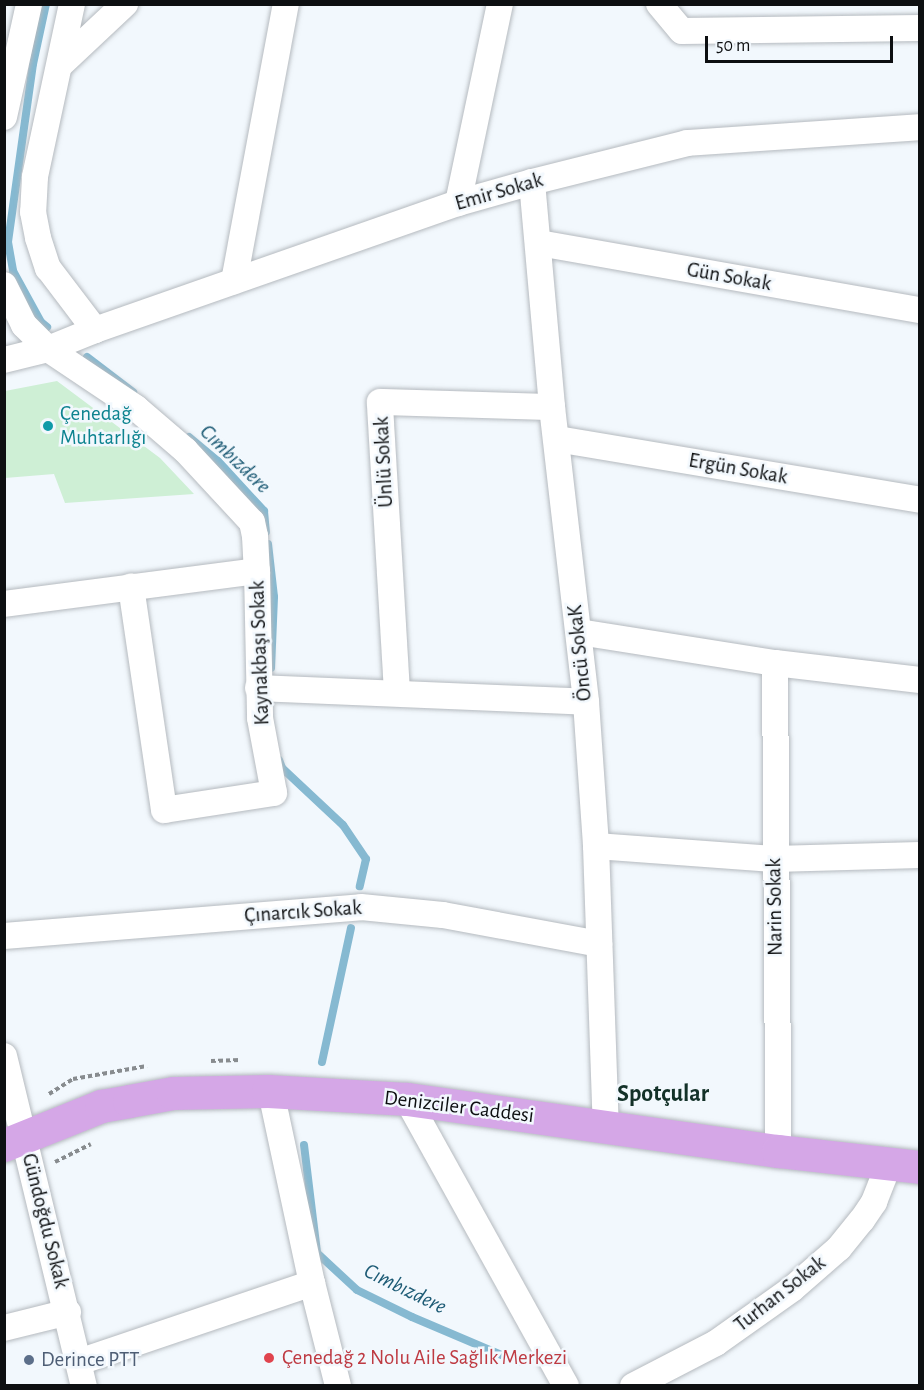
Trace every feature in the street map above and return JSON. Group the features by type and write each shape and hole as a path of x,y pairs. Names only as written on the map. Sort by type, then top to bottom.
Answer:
{"main road":[{"name":"Denizciler Caddesi","path":"14,1141 100,1106 173,1093 271,1092 408,1099 911,1169"}],"street":[{"path":"4,117 29,4"},
{"path":"72,4 35,177 33,212 38,238 48,268 95,330"},
{"path":"60,64 125,4"},
{"path":"234,281 286,4"},
{"path":"458,203 500,4"},
{"path":"659,4 682,31 920,28"},
{"name":"Emir Sokak","path":"4,360 48,350 95,330 458,203 532,182 687,143 920,127"},
{"name":"Öncü SokaK","path":"532,182 552,407 586,702 596,846 606,1126"},
{"name":"Gün Sokak","path":"539,243 920,310"},
{"name":"Kaynakbaşı Sokak","path":"4,285 24,325 48,350 136,408 185,450 252,522 257,571 258,688 264,746 274,793 164,810 131,586"},
{"name":"Ünlü Sokak","path":"397,692 380,402 552,407"},
{"name":"Ergün Sokak","path":"557,439 920,500"},
{"path":"4,604 257,571"},
{"path":"579,632 775,663 920,680"},
{"name":"Narin Sokak","path":"775,663 774,859 778,1151"},
{"path":"258,688 397,692 586,702"},
{"path":"596,846 774,859 920,855"},
{"name":"Çınarcık Sokak","path":"4,936 361,907 443,915 599,944"},
{"name":"Gündoğdu Sokak","path":"4,1056 14,1141 68,1312 81,1374"},
{"path":"271,1092 312,1283 338,1386"},
{"path":"408,1099 566,1386"},
{"name":"Turhan Sokak","path":"633,1386 716,1343 792,1289 839,1248 874,1202 911,1169"},
{"path":"81,1374 312,1283"},
{"path":"4,1328 68,1312"}],"green space":[{"path":"57,381 160,458 194,494 65,503 54,474 5,478 5,391"}],"waterway":[{"name":"Cımbızdere","path":"46,4 33,64 8,242 13,271 41,322 47,327"},
{"name":"Cımbızdere","path":"87,357 133,392"},
{"name":"Cımbızdere","path":"189,437 218,461 264,511 266,532"},
{"name":"Cımbızdere","path":"268,544 274,597 271,668"},
{"name":"Cımbızdere","path":"279,760 282,768 343,825 366,859 360,886"},
{"name":"Cımbızdere","path":"322,1062 351,928"},
{"name":"Cımbızdere","path":"304,1145 317,1253 357,1290 412,1317 518,1362"}],"place":[{"name":"Çenedağ Muhtarlığı","path":"48,426"},
{"name":"Çenedağ 2 Nolu Aile Sağlık Merkezi","path":"269,1358"},
{"name":"Derince PTT","path":"29,1360"}],"district":[{"name":"Spotçular","path":"663,1095"}]}
